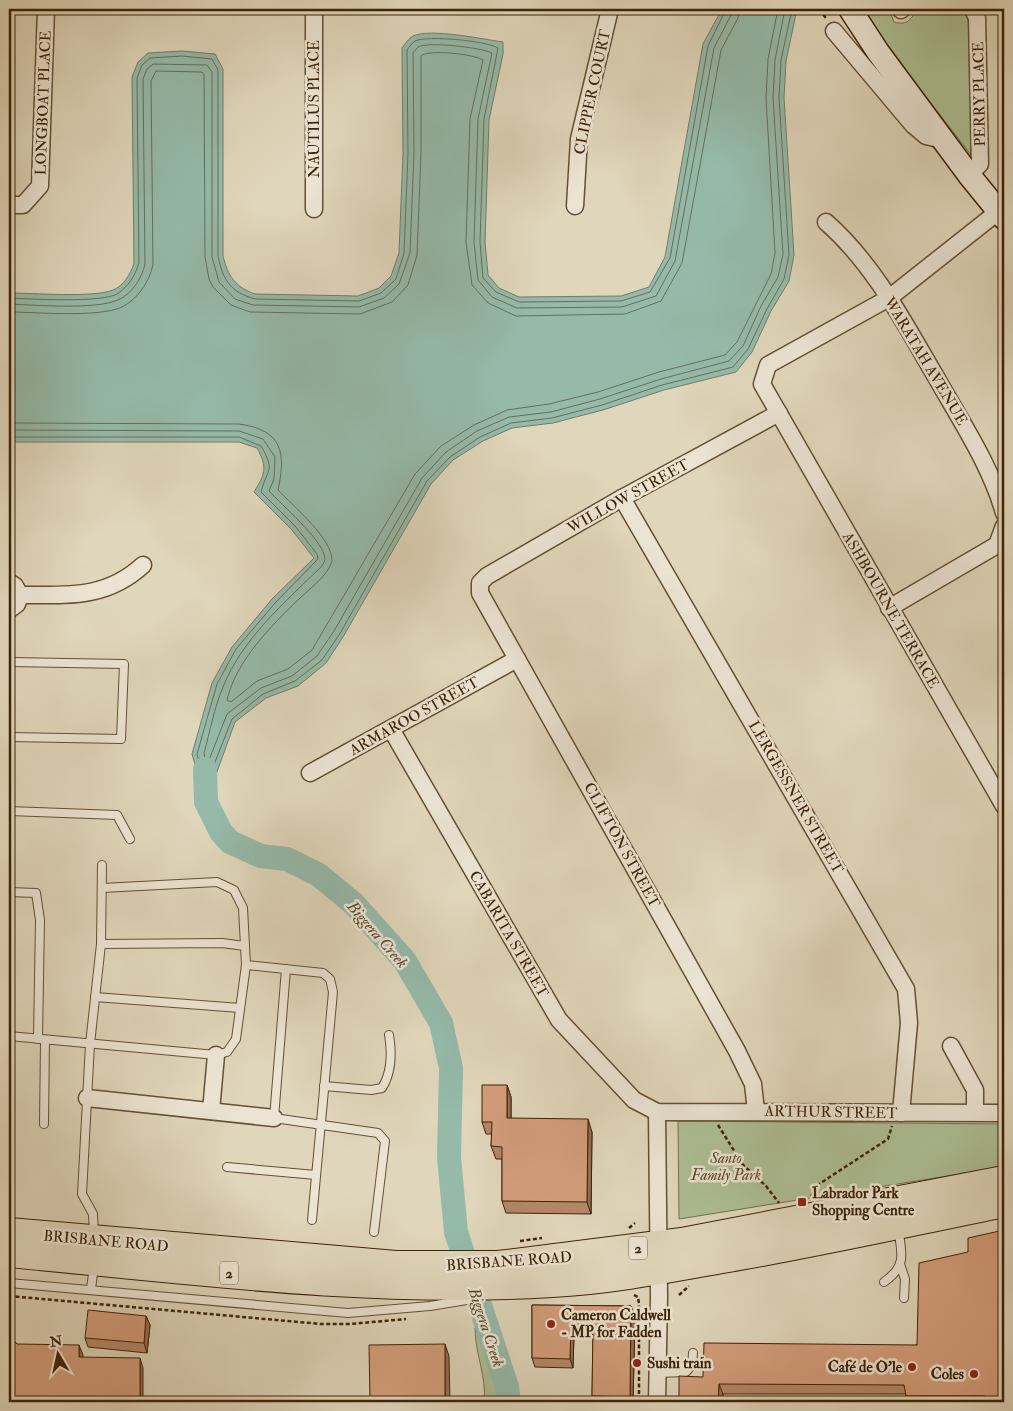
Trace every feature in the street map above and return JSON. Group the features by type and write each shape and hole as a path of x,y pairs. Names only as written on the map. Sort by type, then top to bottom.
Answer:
{"highway":[{"name":"BRISBANE ROAD","path":"9,1253 94,1250 396,1265 447,1286 555,1283 659,1258 777,1225 1004,1180"},
{"name":"BRISBANE ROAD","path":"499,1286 659,1258 765,1252 997,1206"},
{"name":"BRISBANE ROAD","path":"9,1232 94,1250"}],"main road":[{"path":"850,9 878,52 969,175 1002,215"}],"street":[{"name":"LONGBOAT PLACE","path":"9,205 23,205 40,186 46,9"},
{"name":"NAUTILUS PLACE","path":"314,9 314,209"},
{"name":"CLIPPER COURT","path":"575,206 579,139 610,9"},
{"name":"PERRY PLACE","path":"969,175 980,164 978,18 973,9"},
{"path":"834,31 912,125 926,136 943,140"},
{"name":"ASHBOURNE TERRACE","path":"1002,215 890,298 768,365 762,384 1004,806"},
{"name":"WARATAH AVENUE","path":"826,222 842,236 890,298 985,463 1004,513"},
{"name":"WILLOW STREET","path":"480,583 487,576 622,498 779,413"},
{"name":"LERGESSNER STREET","path":"622,498 906,989 909,1023 901,1113"},
{"path":"889,608 997,546 1004,526"},
{"path":"9,610 17,604 14,589 65,595 108,589 128,579 143,565"},
{"name":"CLIFTON STREET","path":"480,583 480,593 738,1051 753,1084 756,1111"},
{"name":"ARMAROO STREET","path":"310,773 517,659"},
{"name":"CABARITA STREET","path":"391,729 558,1020 634,1100 657,1112"},
{"path":"951,1046 975,1090 975,1112"},
{"path":"211,1111 216,1055"},
{"path":"87,1098 274,1118"},
{"path":"657,1112 659,1258 657,1402"},
{"name":"ARTHUR STREET","path":"657,1112 1004,1113"}],"lane":[{"path":"9,662 124,664 121,738 9,737"},
{"path":"9,812 117,815 130,839"},
{"path":"91,1289 94,1250 93,1214 82,1194 90,1044 102,944 102,865"},
{"path":"9,1036 216,1055 227,1052 236,1039 246,965 243,908 234,890 217,882 102,888"},
{"path":"9,892 36,892 40,920 44,1124"},
{"path":"102,944 222,943 245,946"},
{"path":"246,965 323,973 330,979 333,992 312,1220"},
{"path":"286,969 274,1118 378,1133 385,1141 374,1232"},
{"path":"95,996 240,1008"},
{"path":"324,1086 371,1090 382,1088 388,1079 392,1052 389,1035"},
{"path":"227,1167 316,1175"},
{"path":"884,1282 895,1274 902,1256 897,1225"},
{"path":"900,1264 905,1279 904,1298"},
{"name":"BRISBANE ROAD","path":"9,1283 348,1313 386,1310 447,1286 499,1286"},
{"path":"657,1373 686,1372 692,1365 693,1353"}],"path":[{"path":"710,1111 743,1165 766,1186 782,1208"},
{"path":"811,1202 811,1196 816,1186 888,1139 893,1121 901,1113"},
{"path":"629,1293 638,1297 639,1304 639,1402"},
{"path":"9,1296 338,1324"}],"green space":[{"path":"864,9 889,9 894,22 899,23 909,20 919,9 960,9 966,14 970,28 971,155 892,53"},
{"name":"Santo Family Park","path":"678,1121 1004,1124 1004,1167 679,1219"},
{"path":"475,1328 496,1371 499,1402 484,1402 484,1384"}],"water":[{"path":"722,9 797,9 786,61 784,98 794,255 789,281 771,311 752,352 736,372 664,390 603,410 553,423 512,428 483,441 453,460 431,484 343,637 326,663 298,686 266,698 235,722 206,802 192,754 212,683 232,647 272,599 314,558 291,529 254,492 264,471 263,461 257,448 239,442 9,442 9,293 92,294 113,290 123,283 134,264 132,77 138,62 148,53 182,51 215,54 223,69 223,256 233,280 242,288 255,294 358,296 379,288 391,276 399,253 403,153 402,48 413,36 431,33 503,42 503,54 489,120 485,242 488,275 499,288 519,297 621,296 649,287 665,257 703,44"}],"building":[{"path":"482,1085 507,1085 507,1118 588,1119 587,1202 502,1201 502,1147 491,1146 492,1122 482,1122"},
{"path":"1004,1230 1004,1402 985,1402 985,1396 906,1396 904,1385 719,1384 718,1402 679,1402 679,1376 703,1377 704,1343 917,1345 919,1263 968,1252 968,1238"},
{"path":"532,1305 631,1306 630,1397 592,1396 593,1325 571,1325 570,1359 532,1358"},
{"path":"88,1310 146,1316 144,1343 85,1338"},
{"path":"9,1335 17,1344 79,1345 79,1357 140,1358 140,1402 9,1402"},
{"path":"445,1344 445,1402 370,1402 369,1345"}],"waterway":[{"name":"Biggera Creek","path":"205,769 206,802 221,832 230,842 261,856 287,859 319,875 354,904 405,961 441,1023 451,1068 449,1157 456,1232 507,1387 509,1402"}],"place":[{"name":"Labrador Park Shopping Centre","path":"802,1202"},
{"name":"Cameron Caldwell - MP for Fadden","path":"551,1324"},
{"name":"Sushi train","path":"637,1363"},
{"name":"Café de O'le","path":"912,1367"},
{"name":"Coles","path":"974,1374"}]}
